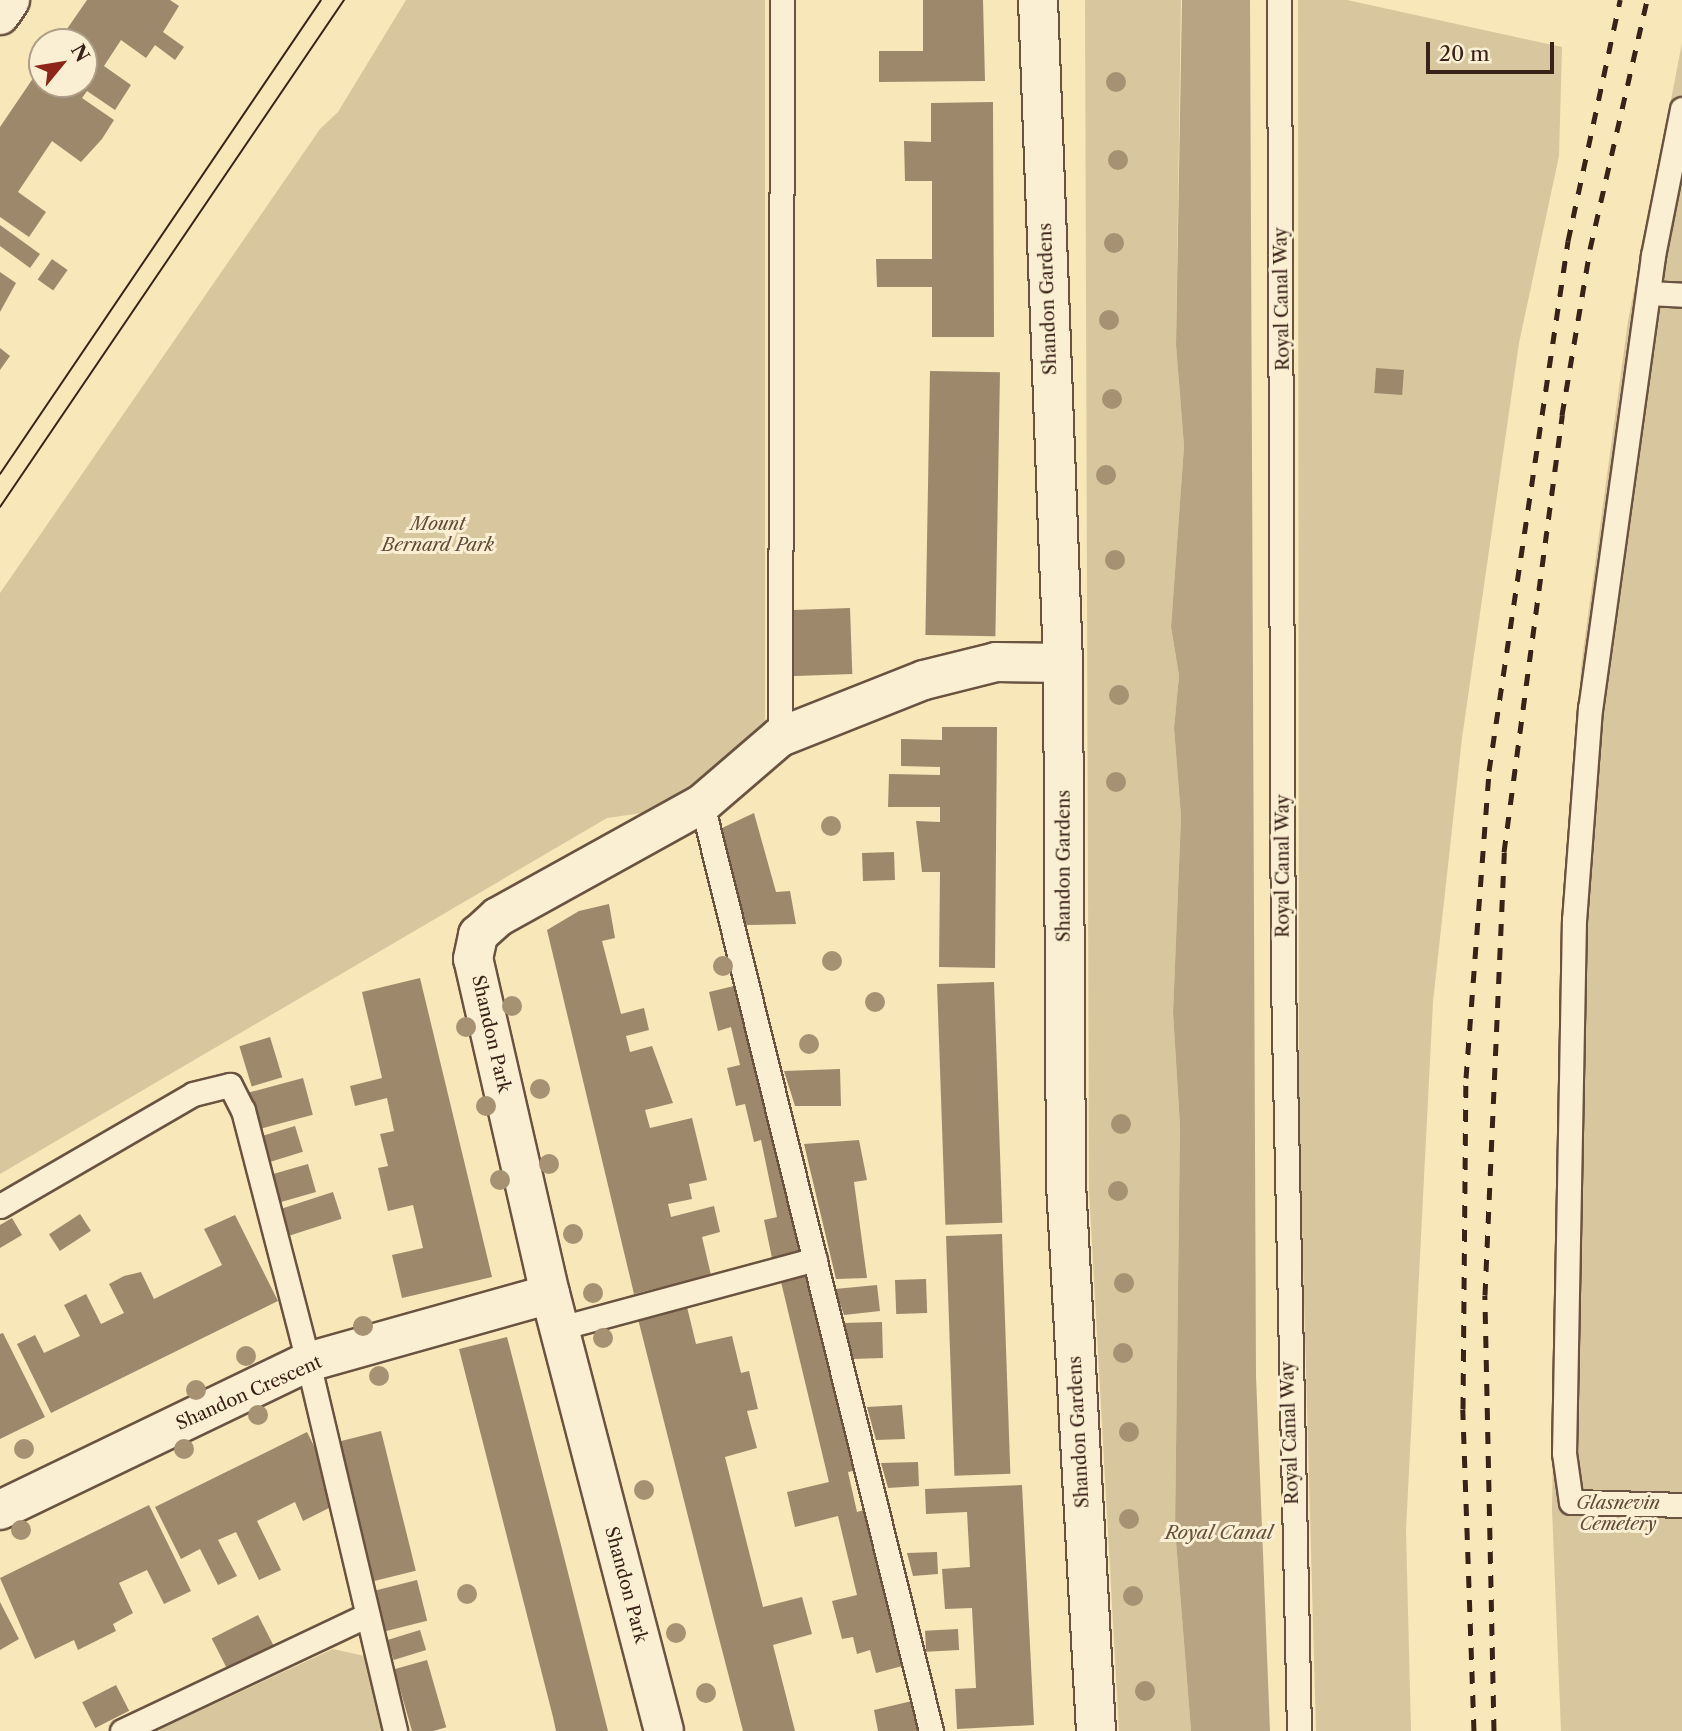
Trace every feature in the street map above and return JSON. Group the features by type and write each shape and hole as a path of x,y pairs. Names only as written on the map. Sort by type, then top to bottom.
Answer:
{"street":[{"path":"0,15 10,0"},
{"name":"Shandon Gardens","path":"1038,0 1063,663 1066,1184 1096,1731"},
{"name":"Shandon Park","path":"664,1731 555,1311 473,960 478,935 498,917 702,804 780,737 924,680 996,662 1063,663"},
{"name":"Shandon Crescent","path":"0,1510 309,1362 555,1311"}],"lane":[{"path":"780,737 782,0"},
{"name":"Royal Canal Way","path":"1279,0 1283,981 1299,1731"},
{"path":"1682,109 1649,293 1590,708 1574,919 1564,1453 1572,1502 1682,1506"},
{"path":"1649,293 1682,295"},
{"path":"702,804 931,1731"},
{"path":"0,1206 193,1094 230,1085 243,1110 309,1362 395,1731"},
{"path":"555,1311 815,1259"},
{"path":"122,1731 367,1615"}],"green space":[{"name":"Mount Bernard Park","path":"406,0 765,0 765,724 711,783 649,812 607,818 0,1174 0,593 320,129 338,112"},
{"path":"1085,0 1181,0 1176,345 1184,446 1171,627 1179,676 1174,728 1181,817 1173,1013 1180,1126 1175,1529 1191,1731 1119,1731 1089,1190"},
{"path":"1298,0 1347,0 1562,47 1559,156 1519,343 1462,738 1433,1002 1406,1530 1411,1731 1316,1731 1299,1120"},
{"name":"Glasnevin Cemetery","path":"1682,43 1682,1731 1561,1731 1552,1509 1561,985 1581,667 1628,321"},
{"path":"333,1649 369,1657 386,1731 156,1731"}],"water":[{"name":"Royal Canal","path":"1182,0 1250,0 1256,1376 1270,1731 1191,1731 1175,1529 1180,1126 1173,1013 1181,817 1174,728 1179,676 1171,627 1184,446 1176,345"}],"building":[{"path":"87,0 170,0 179,6 163,32 184,47 175,60 155,45 146,58 121,40 104,66 131,85 115,110 97,98 98,28 68,28"},
{"path":"923,0 983,0 985,81 879,82 879,51 923,51"},
{"path":"28,86 28,98 82,98 114,120 102,139 81,162 52,141 18,192 46,212 29,237 0,217 0,127"},
{"path":"993,102 994,337 932,337 932,287 877,287 876,259 932,259 932,181 905,181 904,141 931,142 931,103"},
{"path":"0,225 40,254 30,268 0,246"},
{"path":"52,259 68,270 53,290 38,279"},
{"path":"0,272 16,283 0,312"},
{"path":"0,348 10,356 0,370"},
{"path":"1376,368 1404,370 1402,395 1374,393"},
{"path":"930,371 1000,372 995,636 925,635"},
{"path":"850,608 852,674 788,676 786,610"},
{"path":"942,727 997,727 995,968 939,967 940,872 922,872 916,821 940,822 940,807 888,807 889,774 940,775 940,767 901,766 901,739 942,740"},
{"path":"754,813 776,892 790,891 796,924 746,925 722,828"},
{"path":"894,852 895,880 863,881 862,853"},
{"path":"609,904 615,938 602,941 621,1014 644,1008 649,1030 626,1036 630,1052 652,1046 673,1103 645,1110 650,1128 692,1118 707,1180 689,1184 692,1199 668,1204 671,1217 714,1206 720,1232 702,1237 711,1275 634,1294 547,930 579,911"},
{"path":"420,978 492,1277 402,1298 392,1255 423,1248 413,1205 388,1211 378,1168 388,1166 380,1134 394,1131 387,1098 355,1106 350,1086 382,1078 362,992"},
{"path":"994,982 1002,1223 945,1225 937,984"},
{"path":"738,985 801,1251 772,1258 764,1220 777,1217 761,1140 754,1142 745,1104 736,1106 727,1068 740,1065 731,1027 718,1031 709,992"},
{"path":"270,1037 282,1077 252,1087 239,1046"},
{"path":"840,1069 841,1106 795,1106 784,1071"},
{"path":"303,1078 313,1115 257,1130 247,1093"},
{"path":"295,1126 303,1152 268,1163 260,1137"},
{"path":"859,1140 867,1180 854,1182 867,1278 836,1279 804,1144"},
{"path":"308,1164 316,1192 278,1203 270,1175"},
{"path":"333,1192 342,1219 288,1236 280,1209"},
{"path":"80,1214 91,1231 60,1251 49,1234"},
{"path":"235,1215 278,1301 51,1413 17,1344 35,1335 44,1353 80,1336 64,1305 86,1294 101,1324 124,1313 109,1284 124,1276 141,1272 154,1299 222,1265 204,1229"},
{"path":"12,1218 22,1235 0,1248 0,1225"},
{"path":"1002,1234 1010,1474 954,1476 946,1236"},
{"path":"810,1275 858,1470 848,1472 857,1512 867,1509 906,1665 876,1673 870,1650 857,1654 853,1637 842,1639 832,1601 857,1595 838,1516 795,1527 787,1492 829,1482 781,1282"},
{"path":"926,1279 927,1313 896,1314 895,1280"},
{"path":"877,1285 880,1311 844,1315 835,1289"},
{"path":"687,1307 696,1344 732,1336 741,1373 749,1371 758,1409 747,1411 757,1448 725,1457 763,1607 802,1597 812,1634 773,1645 795,1731 743,1731 714,1619 638,1319"},
{"path":"882,1322 883,1358 852,1359 843,1323"},
{"path":"3,1333 45,1417 0,1439 0,1334"},
{"path":"507,1337 608,1731 556,1731 459,1349"},
{"path":"902,1405 905,1439 876,1440 867,1407"},
{"path":"381,1431 416,1571 372,1582 337,1442"},
{"path":"307,1432 331,1480 333,1506 303,1521 295,1502 257,1521 281,1570 259,1580 236,1532 218,1540 237,1576 218,1585 200,1549 181,1559 155,1507"},
{"path":"918,1462 919,1486 888,1488 881,1463"},
{"path":"1022,1485 1034,1725 957,1729 955,1689 976,1688 972,1608 945,1609 942,1569 970,1567 967,1512 926,1514 925,1489"},
{"path":"149,1505 191,1591 164,1604 147,1570 119,1583 133,1613 113,1624 116,1631 78,1650 74,1640 35,1659 0,1578"},
{"path":"937,1552 938,1574 913,1576 907,1553"},
{"path":"417,1580 427,1621 383,1632 372,1591"},
{"path":"0,1602 19,1639 0,1650"},
{"path":"258,1615 275,1648 228,1672 212,1639"},
{"path":"958,1629 959,1650 926,1652 925,1631"},
{"path":"420,1630 426,1650 394,1660 387,1640"},
{"path":"427,1660 446,1727 433,1731 412,1731 394,1669"},
{"path":"116,1685 129,1711 95,1728 82,1702"},
{"path":"912,1701 919,1731 878,1731 874,1710"}],"tram line":[{"path":"0,474 321,0"},
{"path":"0,507 344,0"}],"railway":[{"path":"1474,1731 1463,1409 1466,1078 1489,771 1568,241 1620,0"},
{"path":"1494,1731 1485,1295 1504,852 1562,415 1590,249 1647,0"}]}
